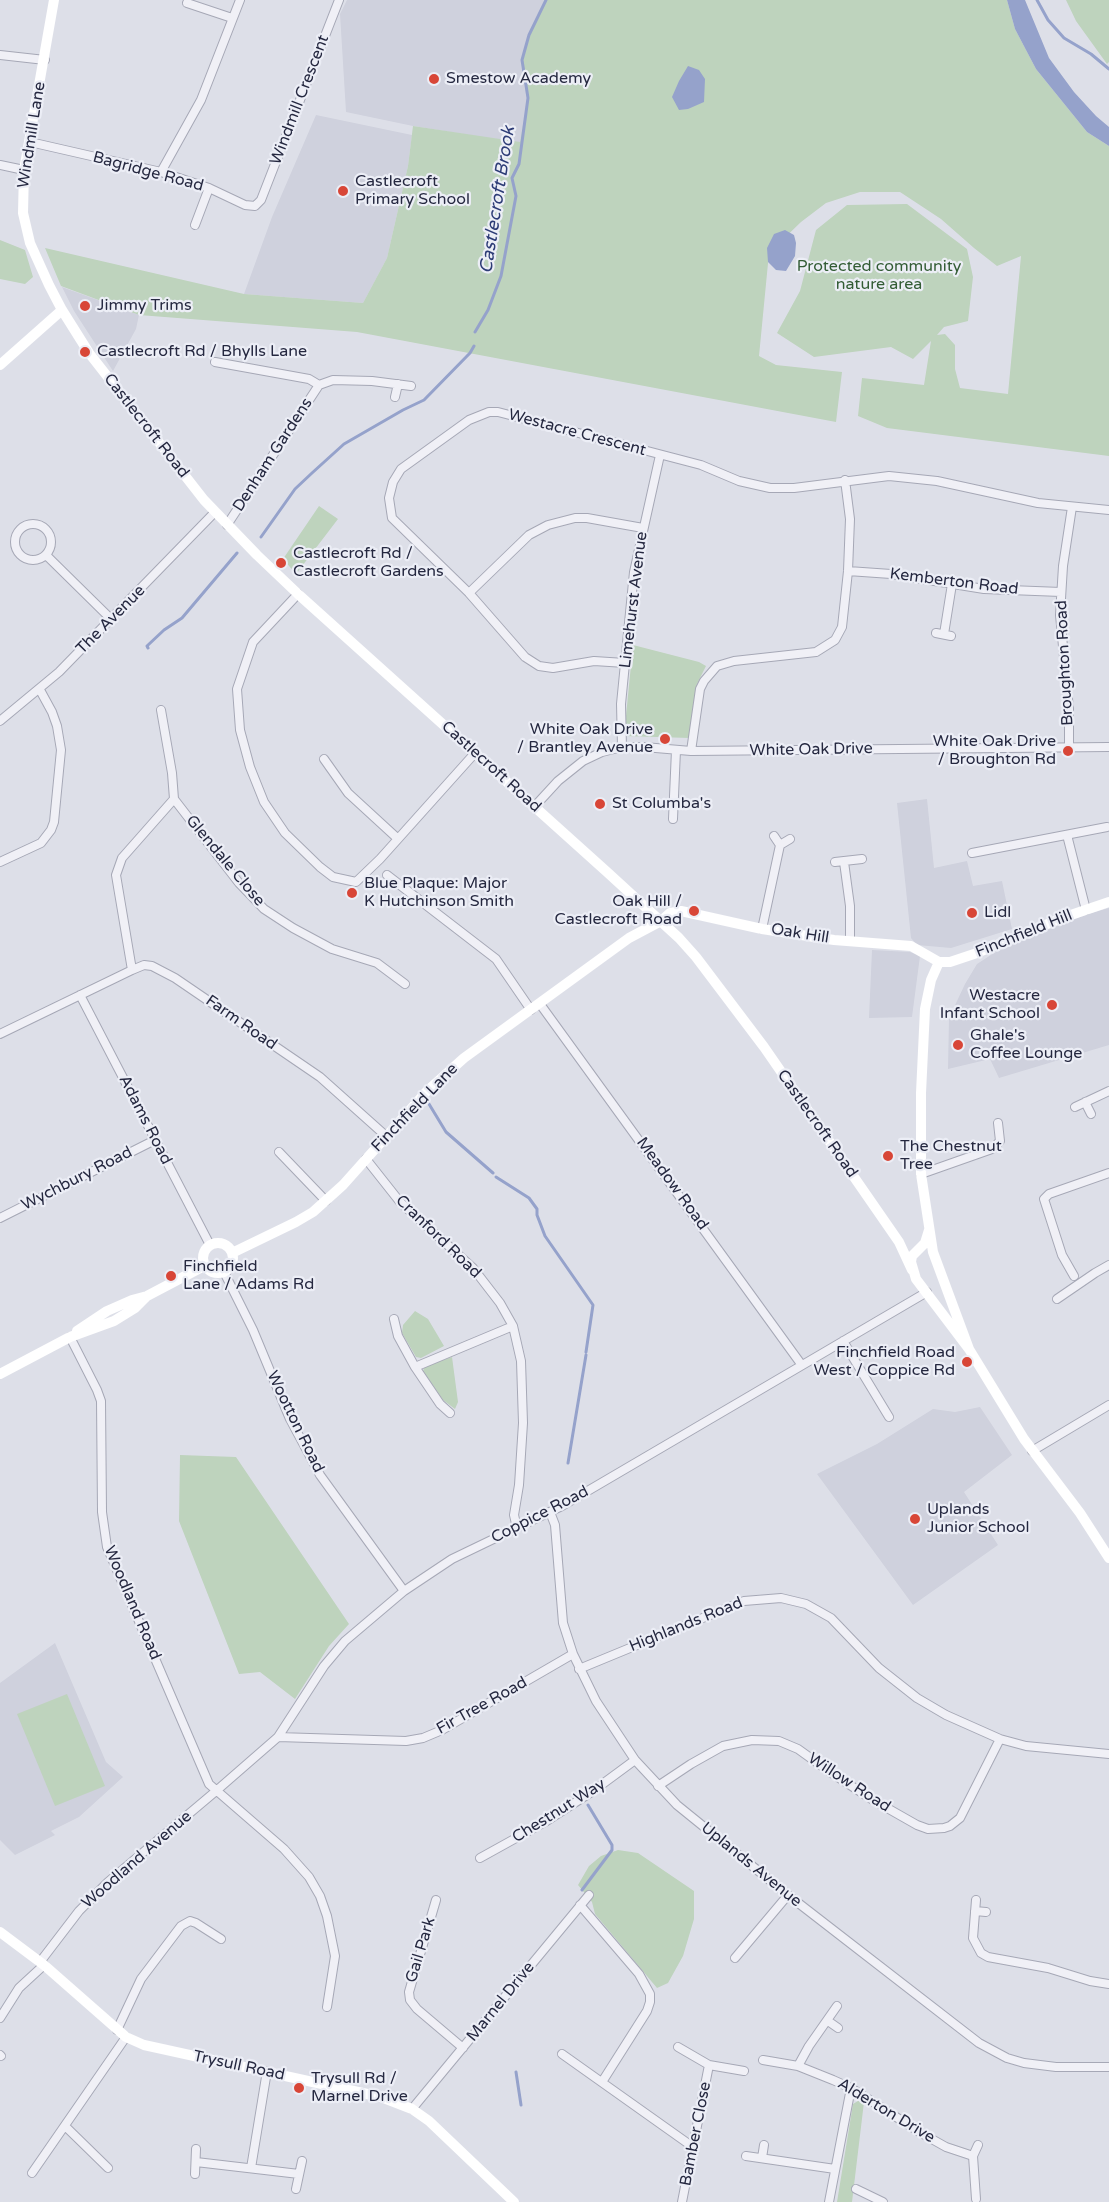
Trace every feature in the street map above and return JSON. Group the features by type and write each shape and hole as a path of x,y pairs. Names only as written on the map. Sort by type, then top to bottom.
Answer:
{"street":[{"name":"Windmill Lane","path":"54,0 24,170 23,213 32,249 62,310"},
{"path":"161,172 201,100 240,0"},
{"name":"Windmill Crescent","path":"261,200 339,0"},
{"path":"187,3 232,18"},
{"name":"Windmill Lane","path":"0,55 45,60"},
{"name":"Bagridge Road","path":"30,142 161,172 209,188 245,205 255,206 261,200"},
{"path":"0,165 24,170"},
{"path":"195,225 209,188"},
{"path":"0,365 62,310"},
{"name":"Castlecroft Road","path":"62,310 110,381 227,525 298,594 661,921 696,957 735,1006 899,1242 923,1288 969,1349"},
{"name":"Denham Gardens","path":"214,362 224,368 309,379 320,385"},
{"name":"Denham Gardens","path":"227,525 320,385 333,380 372,381 411,386"},
{"path":"395,397 398,384"},
{"name":"Westacre Crescent","path":"625,663 594,661 553,668 532,663 469,593 392,518 389,498 393,482 401,469 479,414 498,412 701,465 754,485 770,488 794,488 889,476 938,481 1038,503 1109,510"},
{"name":"Limehurst Avenue","path":"622,747 621,704 634,572 660,455"},
{"path":"691,751 700,689 710,672 717,666 734,661 816,652 835,640 842,627 848,571 850,519 845,480"},
{"name":"Broughton Road","path":"1070,748 1061,638 1061,592 1072,507"},
{"name":"The Avenue","path":"0,721 40,690 215,512"},
{"path":"469,593 529,535 548,525 569,519 587,518 643,528"},
{"path":"33,523 44,527 51,537 50,550 46,555 36,560 24,558 20,554 16,549 15,538 21,528 33,523"},
{"path":"46,555 111,620"},
{"name":"Kemberton Road","path":"848,571 891,574 984,589 1061,592"},
{"path":"944,634 952,584"},
{"path":"298,594 253,642 237,689 239,720 250,767 264,802 285,832 333,877 356,882 475,753"},
{"path":"0,862 41,843 47,837 54,822 61,750 55,719 40,690"},
{"name":"Glendale Close","path":"161,710 172,773 174,800 239,883 264,909 318,943 382,965 405,984"},
{"name":"White Oak Drive","path":"535,806 558,781 583,761 602,752 622,747 691,751 1109,747"},
{"path":"673,819 676,750"},
{"path":"324,759 348,793 398,838"},
{"name":"Glendale Close","path":"132,970 116,875 122,858 174,800"},
{"path":"972,853 1107,827"},
{"path":"1066,835 1086,910"},
{"path":"762,929 780,845 774,836"},
{"path":"780,845 790,839"},
{"path":"850,941 849,906 839,862 862,859"},
{"name":"Meadow Road","path":"387,875 496,959 536,1007 801,1364"},
{"name":"Finchfield Hill","path":"939,962 950,962 977,953 1109,902"},
{"name":"Oak Hill","path":"661,921 670,913 681,911 762,929 850,941 911,946 939,962"},
{"name":"Finchfield Lane","path":"232,1254 296,1222 327,1201 426,1092 472,1051 629,938 661,921"},
{"path":"939,962 931,980 925,1009 921,1093 921,1174 933,1252 969,1349 1032,1451 1080,1513 1109,1558"},
{"name":"Farm Road","path":"0,1034 132,970 144,965 152,966 176,978 320,1077 386,1136"},
{"name":"Adams Road","path":"80,995 210,1245"},
{"path":"1075,1107 1109,1091"},
{"path":"1085,1102 1091,1114"},
{"path":"921,1174 992,1149 1000,1141 998,1123"},
{"name":"Wychbury Road","path":"0,1218 155,1140"},
{"path":"279,1152 327,1201"},
{"name":"Cranford Road","path":"366,1159 400,1202 473,1268 500,1303 513,1326 521,1361 523,1423 514,1515 518,1528"},
{"path":"1074,1276 1062,1255 1044,1199 1049,1194 1109,1173"},
{"path":"912,1270 912,1256 925,1243 929,1230"},
{"path":"899,1242 933,1252"},
{"path":"223,1244 232,1254 232,1264 224,1272 213,1272 204,1266 204,1251 210,1245 223,1244"},
{"path":"1057,1299 1109,1265"},
{"path":"0,1374 70,1337 114,1320 135,1308 147,1296 204,1266"},
{"name":"Wootton Road","path":"224,1272 253,1330 290,1419 320,1475 404,1591"},
{"path":"923,1288 937,1291 942,1286 943,1278"},
{"name":"Coppice Road","path":"216,1791 278,1737 324,1666 345,1641 404,1591 452,1559 550,1512 843,1341 915,1298 923,1288"},
{"path":"394,1319 398,1336 415,1366 440,1404 450,1413"},
{"path":"415,1366 513,1326"},
{"name":"Woodland Road","path":"70,1337 101,1401 102,1512 107,1547 210,1784 216,1791"},
{"path":"843,1341 889,1417"},
{"path":"1032,1451 1109,1405"},
{"name":"Uplands Avenue","path":"550,1512 555,1525 563,1623 579,1669 596,1701 635,1760 677,1805 964,2033 992,2051 1007,2058 1038,2065 1109,2067"},
{"name":"Highlands Road","path":"579,1669 744,1601 781,1598 806,1604 831,1618 879,1668 917,1698 946,1715 1000,1739 1050,1749 1109,1754"},
{"name":"Fir Tree Road","path":"278,1737 406,1741 423,1738 442,1730 573,1654"},
{"name":"Willow Road","path":"658,1786 723,1746 752,1740 779,1741 798,1749 873,1800 917,1825 928,1829 944,1828 960,1818 1000,1739"},
{"name":"Chestnut Way","path":"480,1858 562,1812 635,1760"},
{"path":"216,1791 284,1849 309,1878 320,1896 327,1917 334,1956 327,2007"},
{"name":"Woodland Avenue","path":"0,2018 19,1988 42,1963 79,1911 108,1882 216,1791"},
{"name":"Marnel Drive","path":"412,2109 589,1895"},
{"path":"735,1958 788,1895"},
{"name":"Gail Park","path":"436,1900 408,1992 410,2000 417,2009 463,2048"},
{"path":"976,1900 973,1938 981,1953 987,1957 1048,1968 1090,1981 1109,1984"},
{"path":"580,1905 639,1974 650,1994 647,2011 602,2082"},
{"path":"975,1911 986,1912"},
{"path":"32,2174 65,2126 121,2034 141,1979 181,1926 190,1921 221,1939"},
{"name":"Trysull Road","path":"0,1932 42,1963 121,2034 144,2045 381,2097 412,2109 429,2121 514,2202"},
{"path":"798,2066 837,2006"},
{"path":"828,2021 838,2028"},
{"path":"678,2048 709,2065 744,2071"},
{"path":"562,2054 693,2147"},
{"name":"Alderton Drive","path":"763,2060 798,2066 851,2088 921,2133 973,2156"},
{"name":"Bamber Close","path":"682,2202 709,2065"},
{"path":"251,2168 267,2071"},
{"path":"829,2202 851,2088"},
{"path":"65,2126 108,2168"},
{"path":"762,2158 764,2145"},
{"path":"976,2199 973,2156 978,2145"},
{"path":"195,2174 196,2149"},
{"path":"746,2156 835,2169"},
{"path":"296,2189 302,2161"},
{"path":"195,2162 299,2174"},
{"path":"856,2189 866,2199 883,2202"}],"shaded area":[{"name":"Smestow Academy","path":"347,0 546,0 529,35 522,60 528,98 520,143 413,126 346,112 340,14"},
{"name":"Castlecroft Primary School","path":"316,115 412,135 408,166 387,258 363,303 244,294 272,217"},
{"path":"62,287 139,315 136,329 113,371 74,311"},
{"path":"927,799 934,868 967,861 973,886 1002,881 1012,929 951,948 917,945 911,938 897,803"},
{"name":"Westacre Infant School","path":"1109,908 1109,1045 999,1078 990,1059 948,1069 949,1018 977,964 994,953 1040,933"},
{"path":"872,950 910,952 920,956 912,1017 869,1018"},
{"name":"Uplands Junior School","path":"980,1407 1012,1455 964,1492 998,1545 913,1605 817,1474 877,1444 933,1409 955,1412"},
{"path":"55,1643 106,1762 123,1777 79,1817 51,1831 55,1835 15,1855 0,1840 0,1683"}],"green space":[{"name":"Protected community nature area","path":"546,0 1007,0 1015,29 1036,69 1087,132 1109,146 1109,456 887,428 858,416 862,378 924,385 931,341 913,359 891,347 814,357 777,333 800,291 816,230 847,205 907,204 967,249 973,277 968,321 944,327 937,335 945,334 955,345 955,369 960,388 1008,394 1021,256 997,266 941,219 900,192 860,192 826,203 801,222 769,253 759,356 776,365 842,372 836,422 357,332 139,315 61,286 45,248 244,294 363,303 387,258 408,166 413,126 520,142 528,98 522,60 529,35"},
{"path":"1066,0 1109,0 1109,62 1107,64 1076,21"},
{"path":"0,240 25,250 33,277 25,284 0,279"},
{"path":"319,506 338,519 296,574 283,559"},
{"path":"633,645 699,662 706,666 697,684 690,738 624,736"},
{"path":"415,1311 428,1319 444,1346 421,1358 416,1357 402,1333 403,1325"},
{"path":"452,1357 458,1402 455,1409 443,1400 423,1371 425,1366"},
{"path":"180,1455 236,1457 349,1624 329,1646 295,1699 260,1672 239,1674 179,1521"},
{"path":"67,1694 105,1786 55,1806 17,1714"},
{"path":"618,1850 638,1853 694,1891 694,1919 683,1956 668,1983 657,1988 595,1914 592,1902 578,1885 589,1866 601,1856"},
{"path":"858,2101 864,2102 852,2202 837,2202 853,2104"}],"water":[{"path":"1007,0 1025,0 1049,58 1074,92 1109,127 1109,146 1087,132 1036,69 1015,29"},
{"path":"688,66 699,70 705,79 704,102 679,110 672,97"},
{"path":"785,230 794,235 796,243 795,256 786,271 776,270 768,262 767,248 774,234"}],"waterway":[{"name":"Castlecroft Brook","path":"475,332 488,310 501,276 516,196 512,178 519,164 528,98 522,60 529,35 546,0"},
{"path":"1037,0 1048,20 1064,38 1091,54 1109,69"},
{"name":"Castlecroft Brook","path":"261,537 295,489 344,444 424,400 470,353 474,346"},
{"name":"Castlecroft Brook","path":"148,648 147,646 164,630 182,618 237,553"},
{"name":"Castlecroft Brook","path":"429,1104 446,1132 493,1173"},
{"name":"Castlecroft Brook","path":"496,1177 529,1198 537,1209 545,1236 593,1305 586,1352"},
{"name":"Castlecroft Brook","path":"568,1463 586,1355"},
{"name":"Castlecroft Brook","path":"582,1890 612,1850 612,1845 588,1805"},
{"name":"Castlecroft Brook","path":"516,2072 521,2105"}],"place":[{"name":"Smestow Academy","path":"434,79"},
{"name":"Castlecroft Primary School","path":"343,191"},
{"name":"Jimmy Trims","path":"85,306"},
{"name":"Castlecroft Rd / Bhylls Lane","path":"85,352"},
{"name":"Castlecroft Rd / Castlecroft Gardens","path":"281,563"},
{"name":"White Oak Drive / Brantley Avenue","path":"665,739"},
{"name":"White Oak Drive / Broughton Rd","path":"1068,751"},
{"name":"St Columba's","path":"600,804"},
{"name":"Blue Plaque: Major K Hutchinson Smith","path":"352,893"},
{"name":"Oak Hill / Castlecroft Road","path":"694,911"},
{"name":"Lidl","path":"972,913"},
{"name":"Westacre Infant School","path":"1052,1005"},
{"name":"Ghale's Coffee Lounge","path":"958,1045"},
{"name":"The Chestnut Tree","path":"888,1156"},
{"name":"Finchfield Lane / Adams Rd","path":"171,1276"},
{"name":"Finchfield Road West / Coppice Rd","path":"967,1362"},
{"name":"Uplands Junior School","path":"915,1519"},
{"name":"Trysull Rd / Marnel Drive","path":"299,2088"}]}
